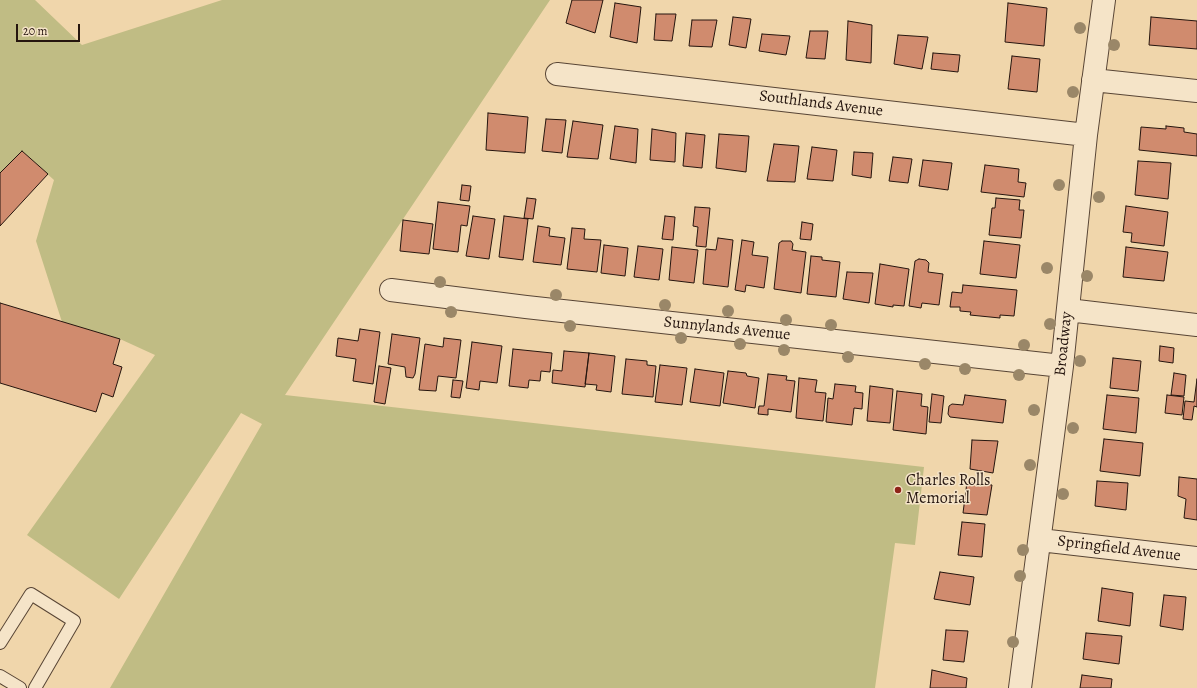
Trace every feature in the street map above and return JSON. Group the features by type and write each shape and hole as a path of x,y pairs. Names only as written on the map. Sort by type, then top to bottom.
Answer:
{"street":[{"name":"Broadway","path":"1020,688 1062,366 1086,135 1104,0"},
{"name":"Southlands Avenue","path":"556,74 1086,135"},
{"path":"1093,80 1197,91"},
{"name":"Sunnylands Avenue","path":"391,290 1062,366"},
{"path":"1068,310 1197,324"},
{"name":"Springfield Avenue","path":"1040,540 1197,558"}],"lane":[{"path":"0,643 31,594 74,621 35,688"},
{"path":"0,676 20,688"}],"shaded area":[{"path":"0,0 35,0 82,45 222,0 550,0 285,395 924,467 915,545 895,543 875,688 110,688 262,424 241,413 119,599 27,535 155,355 120,339 62,322 36,241 54,180 22,151 0,173"}],"building":[{"path":"572,0 603,0 595,33 566,23"},
{"path":"615,3 641,7 637,43 610,37"},
{"path":"1008,3 1047,8 1044,46 1005,42"},
{"path":"656,14 676,14 672,41 654,40"},
{"path":"733,17 751,19 746,48 729,45"},
{"path":"1151,17 1197,21 1197,49 1149,45"},
{"path":"692,20 717,20 712,47 689,46"},
{"path":"848,21 872,25 871,63 846,60"},
{"path":"810,31 828,31 825,59 806,58"},
{"path":"762,34 790,36 786,55 759,51"},
{"path":"898,35 928,37 922,69 894,64"},
{"path":"933,53 960,55 958,72 931,69"},
{"path":"1012,56 1040,59 1037,92 1008,89"},
{"path":"488,113 528,117 525,153 486,150"},
{"path":"546,119 566,120 562,153 542,151"},
{"path":"573,121 603,125 598,159 567,157"},
{"path":"615,126 638,129 636,163 610,159"},
{"path":"1166,126 1184,128 1184,132 1197,134 1197,156 1139,150 1141,127 1166,129"},
{"path":"652,129 676,133 675,162 650,160"},
{"path":"686,133 705,135 702,168 683,166"},
{"path":"719,134 749,136 746,172 716,168"},
{"path":"774,144 799,146 795,182 767,181"},
{"path":"812,147 837,150 833,181 807,179"},
{"path":"22,151 48,174 0,226 0,173"},
{"path":"854,152 873,153 871,178 852,175"},
{"path":"893,157 912,159 908,183 889,181"},
{"path":"923,160 952,163 948,190 919,186"},
{"path":"1138,161 1171,163 1168,199 1135,195"},
{"path":"985,165 1019,169 1018,182 1026,183 1024,197 981,192"},
{"path":"462,185 471,186 469,201 460,200"},
{"path":"527,198 536,199 533,219 524,218"},
{"path":"996,198 1020,200 1019,210 1024,210 1021,238 989,235 992,208 995,208"},
{"path":"438,202 470,206 467,226 461,225 458,252 433,249"},
{"path":"1126,206 1168,212 1164,246 1131,242 1132,233 1123,232"},
{"path":"695,207 710,208 706,247 696,246 698,227 693,226"},
{"path":"473,216 495,219 489,259 466,256"},
{"path":"504,216 528,219 523,260 499,257"},
{"path":"665,216 675,217 673,240 662,239"},
{"path":"403,220 433,224 429,254 400,251"},
{"path":"802,222 813,224 811,240 800,239"},
{"path":"538,226 550,228 549,236 565,238 561,265 533,262"},
{"path":"572,228 585,229 584,239 601,240 597,272 567,269"},
{"path":"718,238 733,240 728,287 703,284 706,249 716,250"},
{"path":"742,240 754,242 752,255 768,257 764,288 746,285 745,292 735,290"},
{"path":"782,241 791,241 793,244 792,250 806,252 801,293 774,289 779,243"},
{"path":"984,241 1020,245 1016,278 980,274"},
{"path":"604,245 628,248 625,276 601,273"},
{"path":"638,246 663,249 659,280 634,277"},
{"path":"672,247 698,250 694,283 669,280"},
{"path":"1126,247 1168,252 1164,281 1123,277"},
{"path":"811,256 822,257 822,260 840,262 836,297 807,294"},
{"path":"919,259 926,260 929,263 928,272 943,274 939,305 922,303 921,308 909,306 915,261"},
{"path":"880,264 909,269 904,306 893,305 893,307 875,304"},
{"path":"847,272 873,273 869,303 843,299"},
{"path":"963,285 1017,290 1014,316 1000,315 1000,318 970,315 971,312 960,311 960,307 950,307 952,292 962,293"},
{"path":"0,303 120,339 113,364 122,367 113,397 102,393 96,412 0,383"},
{"path":"360,329 380,332 373,384 353,381 356,359 336,356 338,338 358,341"},
{"path":"392,334 420,338 415,374 413,378 406,377 405,367 388,364"},
{"path":"444,338 461,340 456,378 438,376 436,391 419,390 425,344 443,347"},
{"path":"472,342 502,346 497,383 480,381 479,390 466,388"},
{"path":"1160,346 1174,348 1173,363 1159,361"},
{"path":"513,349 552,353 550,372 541,371 540,381 529,380 528,388 509,386"},
{"path":"564,351 589,353 585,387 552,383 553,370 562,371"},
{"path":"589,353 615,356 611,392 596,390 597,385 585,384"},
{"path":"1113,358 1141,361 1138,391 1110,388"},
{"path":"626,359 647,361 647,365 656,366 653,397 622,394"},
{"path":"660,365 687,368 682,405 655,402"},
{"path":"379,366 391,368 385,404 374,402"},
{"path":"695,369 724,373 720,406 690,402"},
{"path":"728,371 746,373 747,376 759,378 755,408 723,403"},
{"path":"1174,373 1186,375 1184,396 1171,395"},
{"path":"768,374 787,376 786,380 795,381 791,412 768,409 768,415 758,414 759,406 764,406"},
{"path":"799,378 817,380 815,392 826,393 823,421 796,418"},
{"path":"1197,379 1197,407 1194,406 1192,420 1183,419 1185,401 1194,402"},
{"path":"453,380 463,381 460,398 451,397"},
{"path":"835,384 856,386 855,392 863,393 862,409 854,408 852,425 826,422 828,398 833,399"},
{"path":"870,386 893,389 890,423 867,421"},
{"path":"897,391 922,394 921,406 928,407 926,434 893,430"},
{"path":"932,394 944,396 941,423 929,422"},
{"path":"965,395 1006,400 1003,423 950,417 948,414 949,406 952,404 963,405"},
{"path":"1107,395 1139,398 1136,433 1103,429"},
{"path":"1167,395 1184,397 1182,415 1165,413"},
{"path":"1104,439 1143,443 1140,476 1100,471"},
{"path":"972,440 998,441 993,473 970,469"},
{"path":"1179,477 1197,479 1197,520 1184,518 1186,499 1178,496"},
{"path":"1097,481 1128,483 1126,510 1095,506"},
{"path":"967,482 992,485 987,515 963,513"},
{"path":"962,522 985,524 982,557 958,555"},
{"path":"940,572 974,577 970,605 934,599"},
{"path":"1102,588 1133,593 1130,626 1098,621"},
{"path":"1164,595 1186,597 1183,630 1160,626"},
{"path":"946,630 968,631 964,662 943,660"},
{"path":"1086,633 1122,636 1119,664 1083,659"},
{"path":"932,670 967,678 966,688 930,688"},
{"path":"1082,675 1112,679 1111,688 1080,688"}],"place":[{"name":"Charles Rolls Memorial","path":"898,490"}]}
